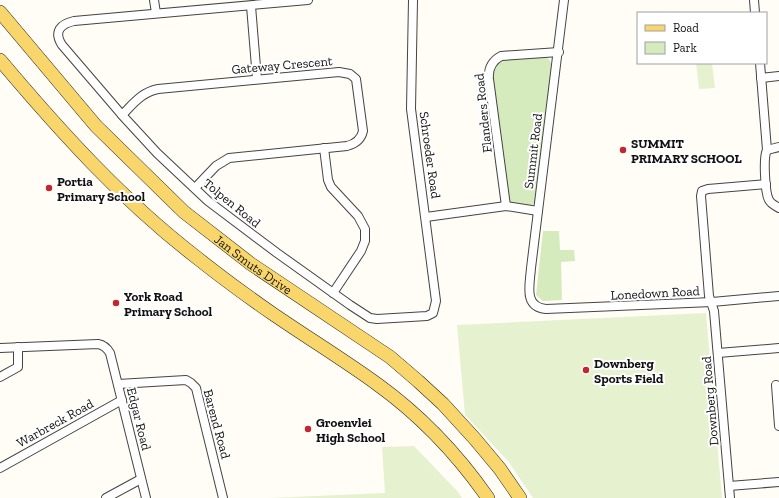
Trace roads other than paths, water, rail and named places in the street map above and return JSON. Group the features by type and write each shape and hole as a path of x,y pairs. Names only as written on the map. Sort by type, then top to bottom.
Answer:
{"main road":[{"name":"Jan Smuts Drive","path":"0,12 96,126 184,212 251,264 390,357 418,380 443,404 475,439 520,498"},
{"path":"0,60 87,158 144,214 195,257 271,313 378,385 400,403 423,423 453,453 474,478 488,498"}],"street":[{"path":"154,0 156,14 308,0"},
{"name":"Schroeder Road","path":"413,0 411,109 436,301 433,313"},
{"name":"Summit Road","path":"533,305 530,299 529,291 559,52 564,0"},
{"path":"754,0 755,12"},
{"path":"251,6 257,79"},
{"name":"Tolpen Road","path":"156,14 74,21 63,25 58,35 62,45 157,153 222,212 366,316 373,318 425,317 433,313"},
{"name":"Flanders Road","path":"506,206 489,79 490,68 494,61 502,56 559,52"},
{"path":"760,64 767,150 764,163 768,200 779,208"},
{"name":"Gateway Crescent","path":"122,115 141,96 153,90 339,72 346,72 354,76 358,84 362,125 362,135 356,142 350,146 229,158 216,166 195,188"},
{"path":"761,78 779,76"},
{"path":"767,150 779,147"},
{"path":"324,148 328,180 331,187 358,216 365,229 364,241 361,250 333,293"},
{"name":"Downberg Road","path":"730,498 714,311 709,296 701,194 704,190 708,189 766,184"},
{"path":"426,217 506,206 538,211"},
{"name":"Lonedown Road","path":"533,305 546,310 712,302 779,296"},
{"name":"Edgar Road","path":"18,347 98,344 106,347 110,353 146,498"},
{"path":"0,348 18,347 18,367 0,377"},
{"path":"718,353 779,348"},
{"name":"Barend Road","path":"118,384 186,380 196,388 224,498"},
{"path":"776,385 779,426"},
{"name":"Warbreck Road","path":"0,468 122,400"},
{"path":"106,498 141,479"},
{"path":"729,486 779,482"}],"place":[{"name":"SUMMIT PRIMARY SCHOOL","path":"623,150"},
{"name":"Portia Primary School","path":"49,188"},
{"name":"York Road Primary School","path":"116,303"},
{"name":"Downberg Sports Field","path":"586,370"},
{"name":"Groenvlei High School","path":"308,429"}]}
